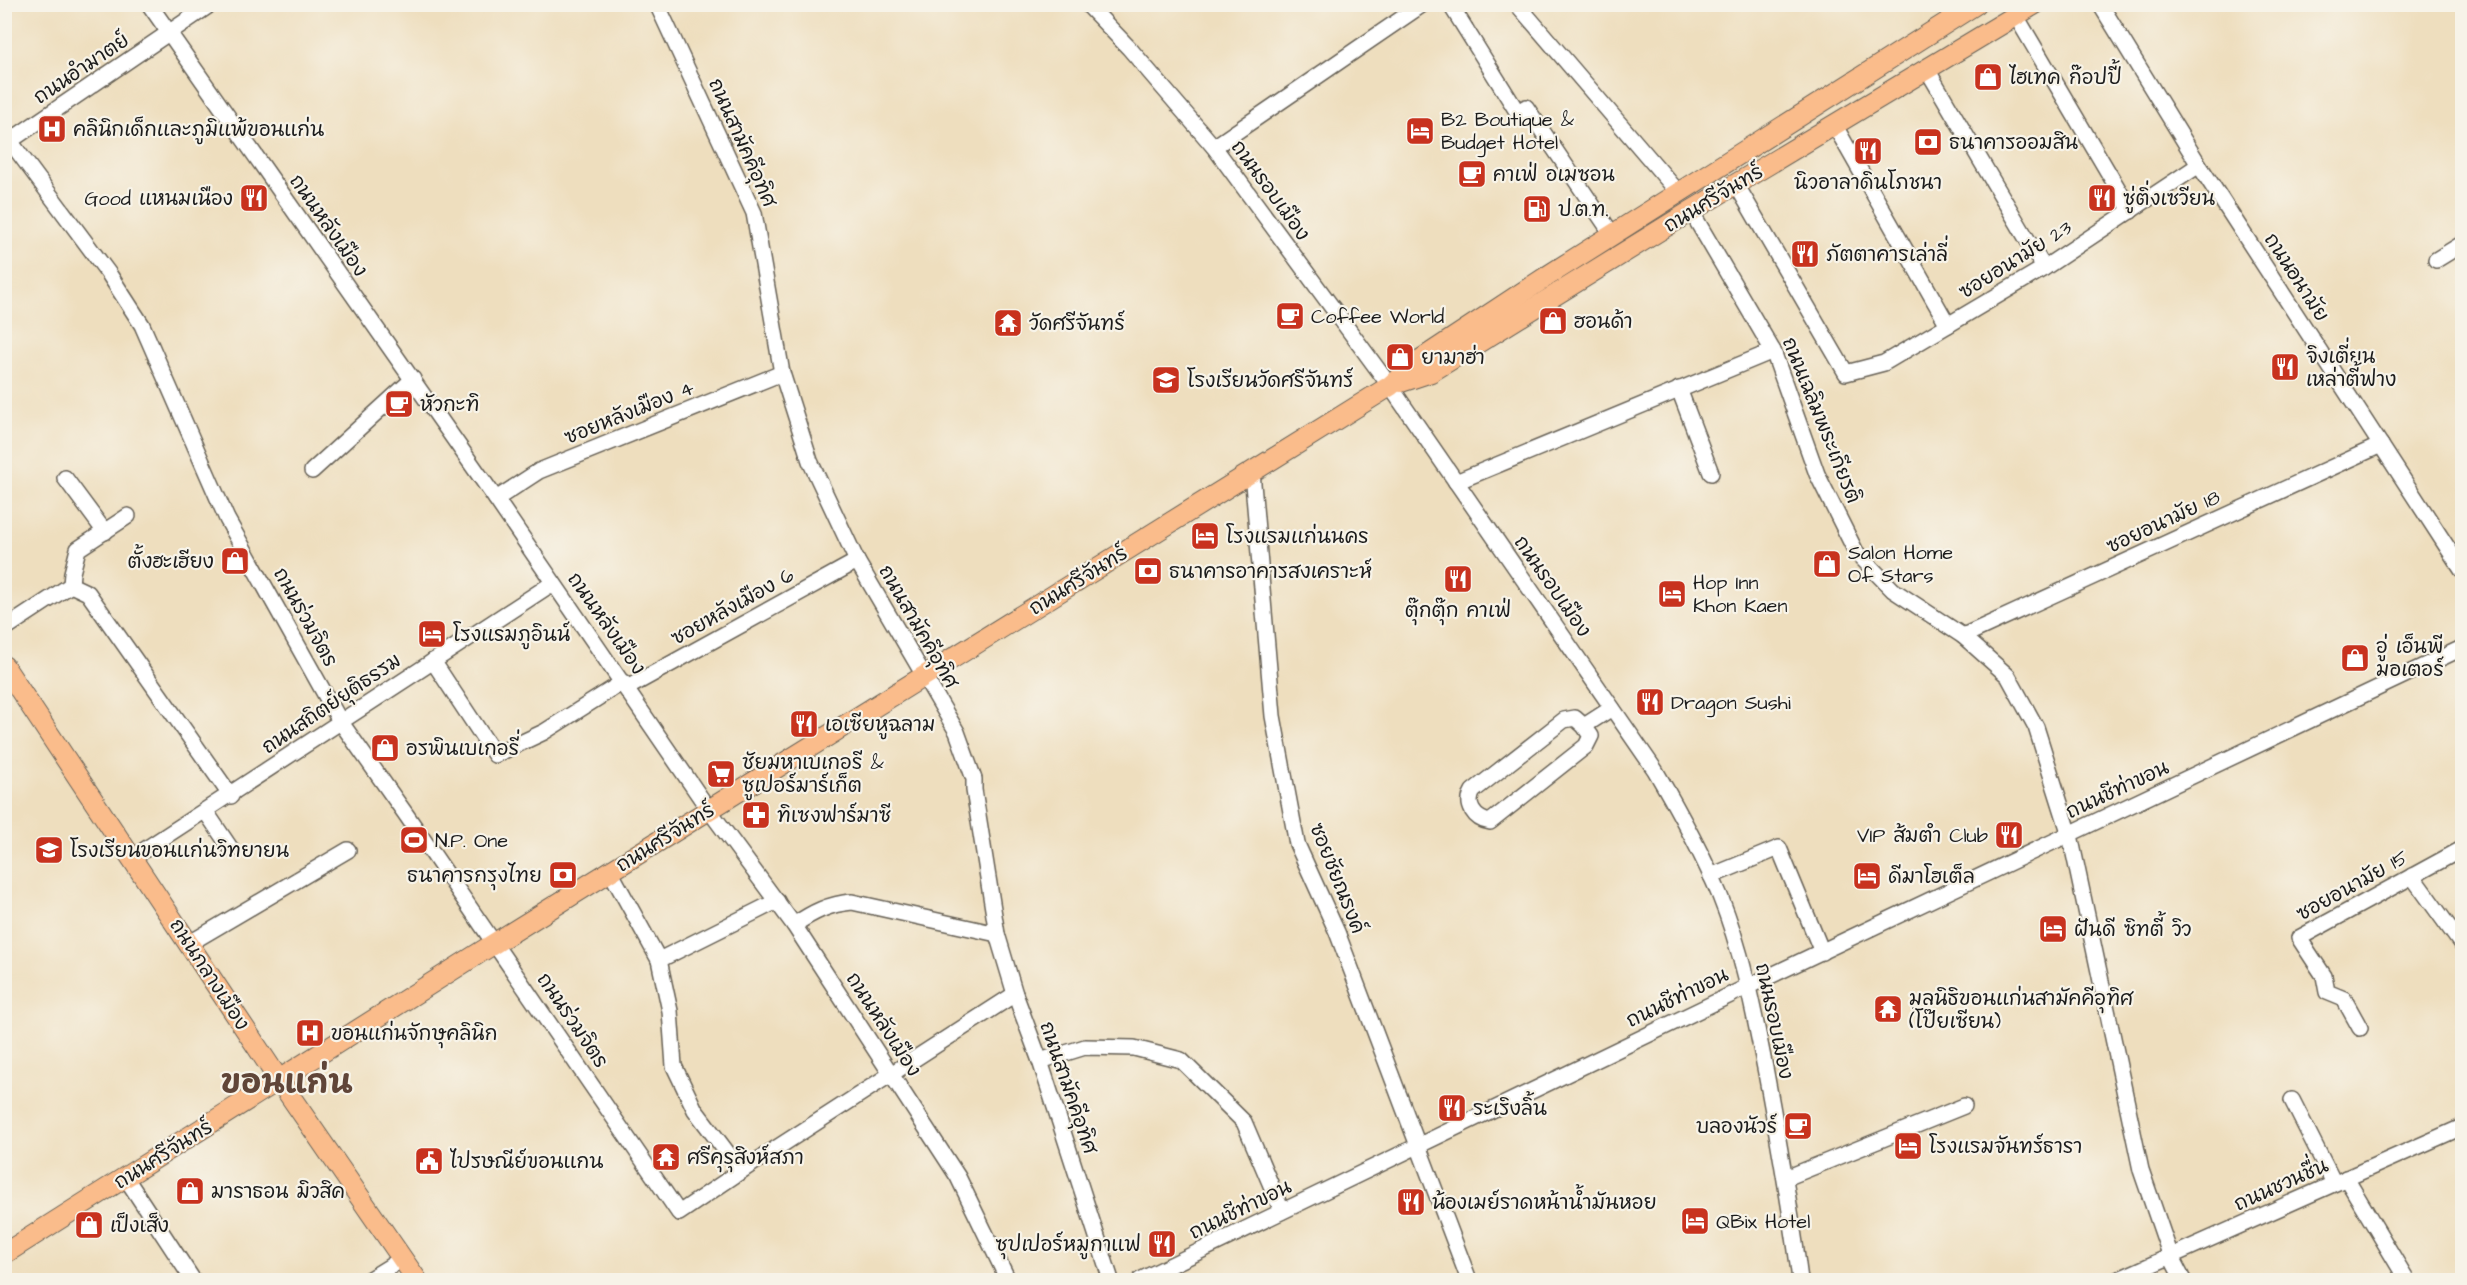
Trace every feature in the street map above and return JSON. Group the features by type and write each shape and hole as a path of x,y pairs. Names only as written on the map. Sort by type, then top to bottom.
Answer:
{"main road":[{"name":"ถนนศรีจันทร์","path":"4,1254 495,943 1390,386 1417,362 1612,234 1976,4"},
{"name":"ถนนศรีจันทร์","path":"1390,386 1431,372 1691,211 1928,71 2035,4"},
{"path":"1795,118 1809,141"},
{"name":"ถนนกลางเมือง","path":"4,666 279,1080 417,1281"}],"street":[{"name":"ถนนหลังเมือง","path":"150,4 168,34 413,379 709,810 794,925 958,1176 1008,1281"},
{"name":"ถนนอำมาตย์","path":"7,143 211,4"},
{"name":"ถนนสามัคคีอุทิศ","path":"657,4 754,213 782,373 810,461 857,561 957,732 974,779 997,934 1111,1281"},
{"name":"ถนนรอบเมือง","path":"1087,4 1129,48 1214,147 1390,386 1655,770 1711,876 1749,986 1786,1178 1800,1281"},
{"path":"1214,147 1422,4"},
{"path":"1450,4 1518,113 1526,108 1612,234"},
{"path":"1517,4 1678,192"},
{"name":"ถนนอนามัย","path":"2100,4 2199,165 2463,570"},
{"path":"2016,16 2131,211"},
{"path":"1928,71 2044,268"},
{"path":"1834,126 1948,325"},
{"name":"ถนนร่วมจิตร","path":"7,143 109,274 142,325 227,519 340,721 679,1213 741,1171"},
{"name":"ซอยอนามัย 23","path":"1736,184 1846,372 1884,363 2044,268 2199,165"},
{"name":"ถนนเฉลิมพระเกียรติ","path":"1691,211 1773,351 1817,474 1856,552 1893,590 1963,636 2008,676 2036,727 2070,835 2141,1170 2171,1257 2182,1281"},
{"path":"2436,260 2463,244"},
{"path":"1456,482 1773,351"},
{"name":"ซอยหลังเมือง 4","path":"496,499 539,471 782,373"},
{"path":"312,471 413,379"},
{"path":"1679,389 1711,473"},
{"name":"ซอยอนามัย 18","path":"1963,636 2381,444"},
{"name":"ซอยชัยณรงค์","path":"1252,472 1273,716 1297,844 1337,932 1416,1146 1469,1281"},
{"path":"65,478 105,532"},
{"path":"71,585 78,549 128,516"},
{"name":"ซอยหลังเมือง 6","path":"433,661 495,755 544,732 625,685 857,561"},
{"name":"ถนนสถิตย์ยุติธรรม","path":"132,858 231,796 340,721 554,583"},
{"path":"4,629 71,585"},
{"path":"71,585 88,593 231,796"},
{"name":"ถนนชีท่าขอน","path":"1140,1281 1170,1274 1282,1211 1416,1146 2463,648"},
{"path":"1584,726 1612,708"},
{"path":"1575,718 1584,726 1591,736 1586,746 1490,822 1480,820 1469,804 1473,791 1564,720 1575,718"},
{"path":"206,812 231,849"},
{"path":"1711,876 1779,848 1822,952"},
{"name":"ซอยอนามัย 15","path":"2360,1028 2344,999 2327,992 2324,976 2299,938 2463,849"},
{"path":"190,943 348,850"},
{"path":"610,871 659,960 670,1011 674,1066 695,1110 741,1171 1015,994"},
{"path":"2412,876 2463,945"},
{"path":"659,960 777,901"},
{"path":"794,925 810,914 834,904 852,902 997,934"},
{"path":"1040,1060 1085,1047 1134,1048 1181,1060 1244,1122 1282,1211"},
{"path":"2292,1100 2340,1181 2407,1281"},
{"path":"1786,1178 1964,1106"},
{"name":"ถนนชวนชื่น","path":"2117,1281 2463,1127"},
{"path":"126,1178 186,1278"},
{"path":"368,1281 402,1259"}],"place":[{"name":"ไฮเทค ก๊อปปี้","path":"1988,77"},
{"name":"คลินิกเด็กและภูมิแพ้ขอนแก่น","path":"52,129"},
{"name":"B2 Boutique & Budget Hotel","path":"1420,131"},
{"name":"ธนาคารออมสิน","path":"1928,142"},
{"name":"นิวอาลาดินโภชนา","path":"1868,151"},
{"name":"คาเฟ่ อเมซอน","path":"1472,174"},
{"name":"Good แหนมเนือง","path":"254,198"},
{"name":"ซู่ติ่งเซวียน","path":"2102,198"},
{"name":"ป.ต.ท.","path":"1537,209"},
{"name":"ภัตตาคารเล่าลี่","path":"1805,254"},
{"name":"Coffee World","path":"1290,316"},
{"name":"ฮอนด้า","path":"1553,321"},
{"name":"วัดศรีจันทร์","path":"1008,323"},
{"name":"ยามาฮ่า","path":"1400,357"},
{"name":"จิงเตี่ยน เหล่าตี้ฟาง","path":"2285,367"},
{"name":"โรงเรียนวัดศรีจันทร์","path":"1166,380"},
{"name":"หัวกะทิ","path":"399,404"},
{"name":"โรงแรมแก่นนคร","path":"1205,536"},
{"name":"ตั้งฮะเฮียง","path":"235,561"},
{"name":"Salon Home Of Stars","path":"1827,564"},
{"name":"ธนาคารอาคารสงเคราะห์","path":"1148,571"},
{"name":"ตุ๊กตุ๊ก คาเฟ่","path":"1458,579"},
{"name":"Hop Inn Khon Kaen","path":"1672,594"},
{"name":"โรงแรมภูอินน์","path":"432,634"},
{"name":"อู่ เอ็นพี มอเตอร์","path":"2355,658"},
{"name":"Dragon Sushi","path":"1650,702"},
{"name":"เอเซียหูฉลาม","path":"804,724"},
{"name":"อรพินเบเกอรี่","path":"385,748"},
{"name":"ชัยมหาเบเกอรี & ซูเปอร์มาร์เก็ต","path":"721,774"},
{"name":"ทิเซงฟาร์มาซี","path":"756,815"},
{"name":"VIP ส้มตำ Club","path":"2009,835"},
{"name":"N.P. One","path":"414,840"},
{"name":"โรงเรียนขอนแก่นวิทยายน","path":"49,850"},
{"name":"ธนาคารกรุงไทย","path":"563,875"},
{"name":"ดีมาโฮเต็ล","path":"1867,876"},
{"name":"ฝันดี ซิทตี้ วิว","path":"2053,929"},
{"name":"มูลนิธิขอนแก่นสามัคคีอุทิศ (โป๊ยเซียน)","path":"1888,1009"},
{"name":"ขอนแก่นจักษุคลินิก","path":"310,1033"},
{"name":"ระเริงลิ้น","path":"1452,1108"},
{"name":"บลองนัวร์","path":"1798,1126"},
{"name":"โรงแรมจันทร์ธารา","path":"1908,1146"},
{"name":"ศรีคุรุสิงห์สภา","path":"666,1157"},
{"name":"ไปรษณีย์ขอนแกน","path":"429,1161"},
{"name":"มาราธอน มิวสิค","path":"190,1191"},
{"name":"น้องเมย์ราดหน้าน้ำมันหอย","path":"1411,1202"},
{"name":"QBix Hotel","path":"1695,1221"},
{"name":"เป็งเส็ง","path":"89,1225"},
{"name":"ซุปเปอร์หมูกาแฟ","path":"1162,1244"}],"district":[{"name":"ขอนแก่น","path":"287,1082"}]}
